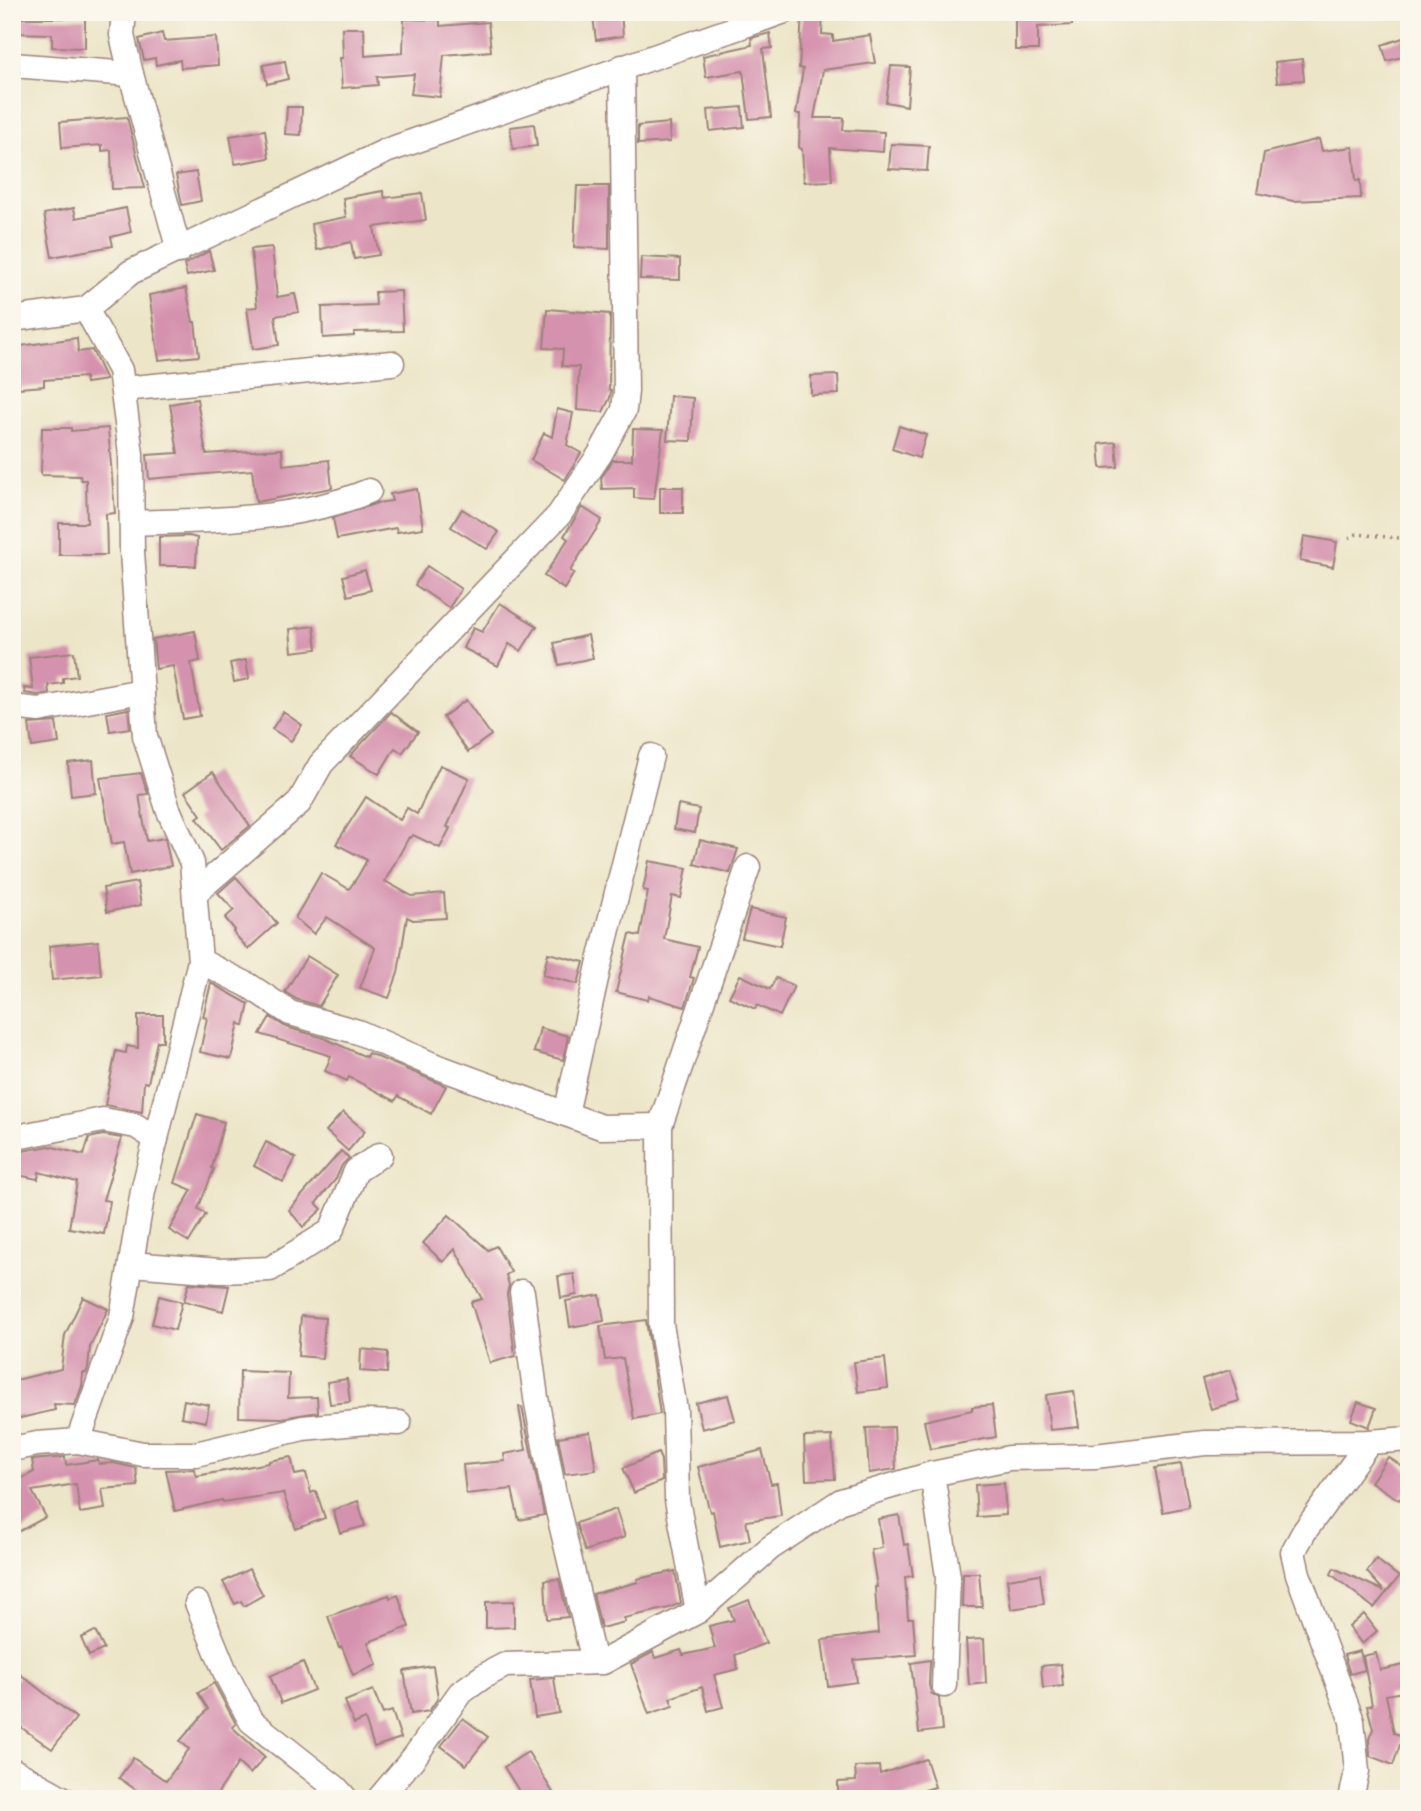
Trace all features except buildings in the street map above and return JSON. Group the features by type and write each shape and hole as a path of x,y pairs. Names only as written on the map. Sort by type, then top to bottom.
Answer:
{"street":[{"path":"124,12 122,35 131,75 179,251"},
{"path":"12,318 86,309 131,272 386,151 782,12"},
{"path":"12,65 131,75"},
{"path":"195,893 299,803 321,764 559,514 600,454 624,410 626,391 622,67"},
{"path":"78,1441 122,1317 143,1191 200,961 192,863 168,809 145,736 132,523 131,454 120,370 86,309"},
{"path":"123,389 391,363"},
{"path":"132,523 247,518 346,501 369,491"},
{"path":"12,707 39,710 142,691"},
{"path":"566,1114 599,965 651,756"},
{"path":"698,1611 677,1500 675,1410 661,1324 660,1126 748,867"},
{"path":"200,961 248,985 290,1013 358,1031 433,1065 566,1114 601,1126 660,1126"},
{"path":"12,1138 103,1120 136,1126 156,1139"},
{"path":"131,1264 220,1271 270,1269 331,1231 356,1171 380,1155"},
{"path":"522,1292 536,1398 552,1482 594,1662"},
{"path":"12,1449 78,1441 143,1454 196,1454 303,1428 367,1422 399,1423"},
{"path":"379,1799 415,1756 460,1693 484,1676 505,1665 603,1662 698,1611 770,1548 841,1500 932,1474 1009,1458 1095,1456 1205,1443 1368,1442 1409,1439"},
{"path":"1351,1799 1357,1771 1352,1721 1298,1574 1293,1552 1304,1532 1368,1442"},
{"path":"932,1474 948,1576 944,1685"},
{"path":"197,1603 226,1674 251,1721 336,1788 346,1799"},
{"path":"12,1770 52,1796"}],"path":[{"path":"1349,538 1357,534 1409,539"}]}
